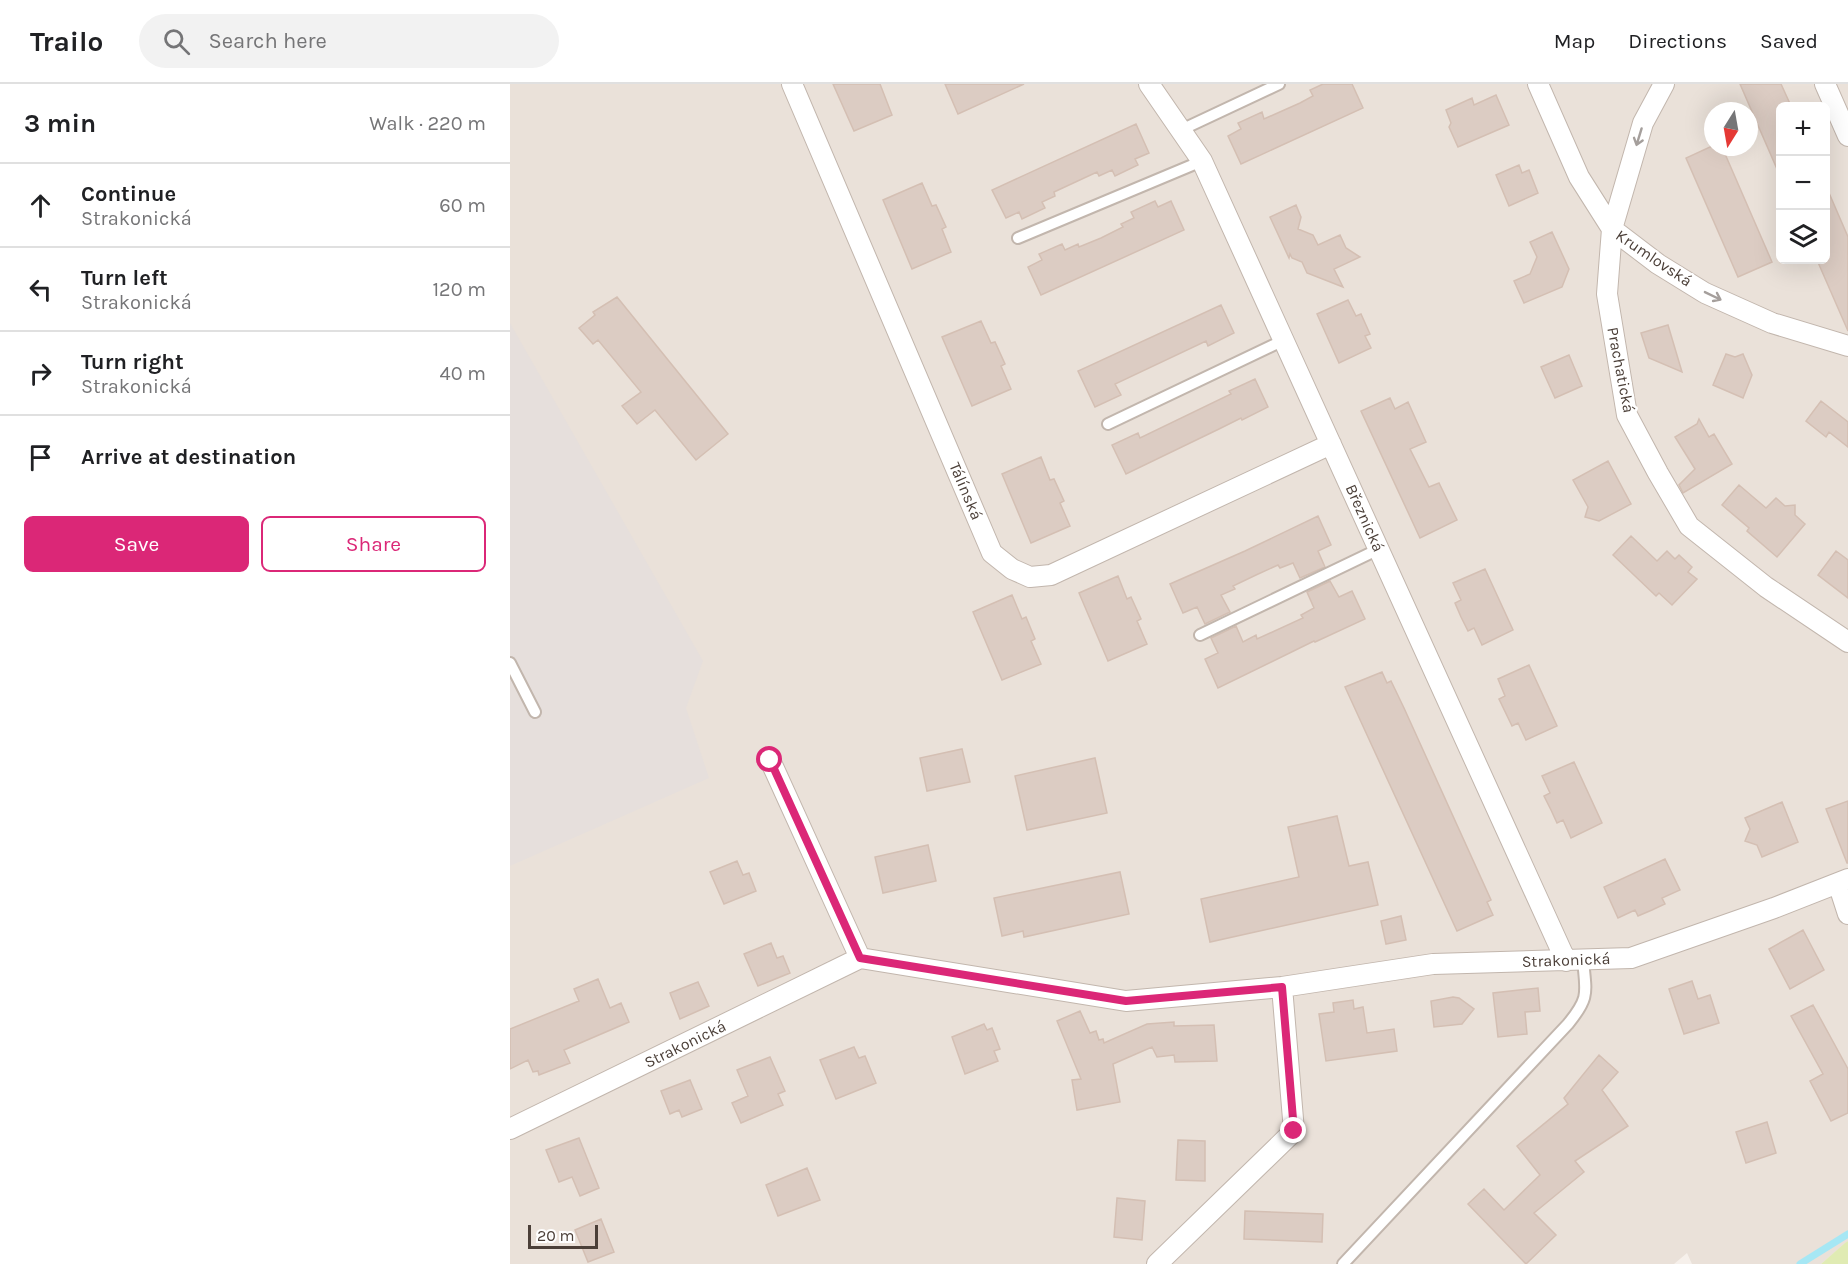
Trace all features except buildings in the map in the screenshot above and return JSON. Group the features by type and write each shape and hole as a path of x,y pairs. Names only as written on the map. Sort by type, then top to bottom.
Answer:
{"street":[{"name":"Tálínská","path":"792,84 992,553 1012,569 1030,577 1051,574 1331,444"},
{"name":"Březnická","path":"1149,84 1202,160 1379,549 1574,960"},
{"name":"Krumlovská","path":"1538,84 1579,177 1612,229 1658,264 1705,292 1772,323 1848,346"},
{"name":"Prachatická","path":"1664,84 1643,123 1612,229 1607,294 1627,415 1689,526 1766,587 1848,642"},
{"path":"1825,84 1848,136"},
{"path":"770,760 860,958"},
{"name":"Strakonická","path":"510,1129 860,958 1126,1001 1282,987 1433,964 1631,958 1774,908 1843,881 1848,914"},
{"path":"1157,1264 1294,1131 1282,987"}],"lane":[{"path":"1181,130 1279,84"},
{"path":"1018,238 1202,160"},
{"path":"1108,424 1284,340"},
{"path":"1200,635 1379,549"},
{"path":"510,663 535,712"},
{"path":"1343,1264 1568,1024 1582,1006 1586,993 1574,960"}],"shaded area":[{"path":"510,84 1848,84 1848,1241 1821,1264 1692,1264 1687,1253 1674,1264 510,1264"},
{"path":"510,323 703,661 686,708 709,778 510,866"}],"green space":[{"path":"1848,1241 1848,1264 1821,1264 1845,1243"}],"waterway":[{"path":"1800,1264 1848,1234"}],"route":[{"path":"770,760 860,958 1126,1001 1282,987 1294,1131"}]}
